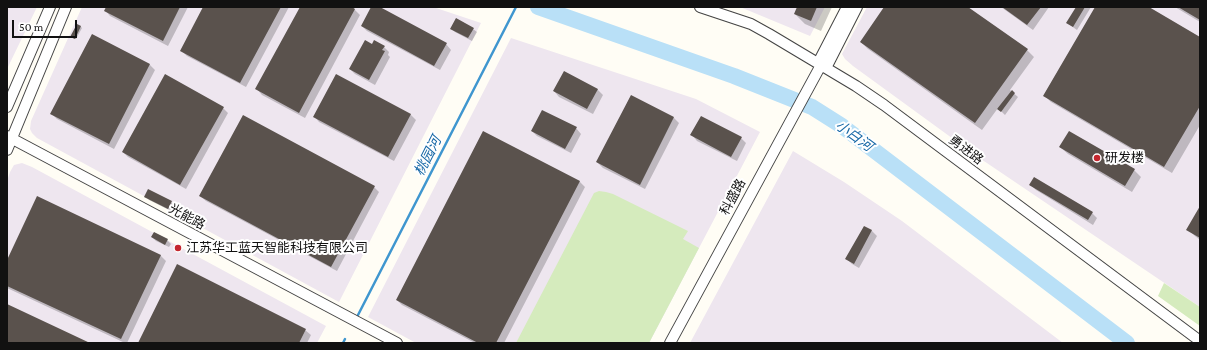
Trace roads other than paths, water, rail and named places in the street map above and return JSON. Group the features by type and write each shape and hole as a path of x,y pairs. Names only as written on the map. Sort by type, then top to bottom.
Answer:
{"street":[{"path":"7,107 50,7"},
{"path":"7,150 9,138 66,7"},
{"name":"勇进路","path":"700,7 751,24 822,65 884,105 1200,341"},
{"name":"科盛路","path":"822,65 847,7"},
{"name":"科盛路","path":"670,343 790,121 857,7"},
{"name":"光能路","path":"9,138 397,343"}],"waterway":[{"name":"桃园河","path":"358,315 516,7"},
{"name":"小白河","path":"538,7 734,76 812,107 842,126 1127,343"},
{"name":"桃园河","path":"343,343 345,339"}],"place":[{"name":"研发楼","path":"1097,158"},
{"name":"江苏华工蓝天智能科技有限公司","path":"178,248"}]}
